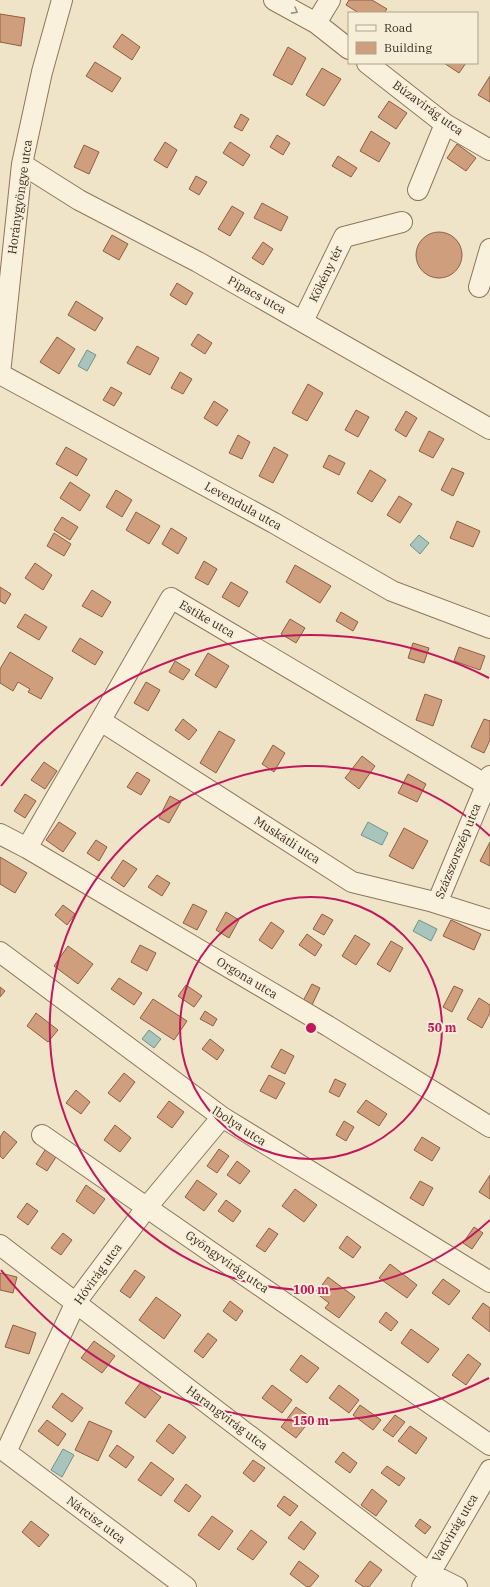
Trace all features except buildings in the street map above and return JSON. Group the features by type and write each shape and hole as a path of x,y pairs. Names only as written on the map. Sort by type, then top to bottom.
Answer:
{"street":[{"name":"Horánygyöngye utca","path":"0,374 22,164 42,72 62,0"},
{"path":"274,0 316,23 348,48"},
{"path":"316,23 330,0"},
{"name":"Búzavirág utca","path":"368,64 445,124 490,150"},
{"path":"418,190 445,124"},
{"name":"Pipacs utca","path":"22,164 79,200 198,262 490,429"},
{"name":"Kökény tér","path":"303,322 344,237 402,222"},
{"path":"479,287 490,249"},
{"name":"Levendula utca","path":"0,374 274,523 392,591 490,628"},
{"name":"Estike utca","path":"28,848 171,598 488,782"},
{"name":"Muskátli utca","path":"100,721 352,882 437,903 490,920"},
{"name":"Százszorszép utca","path":"437,903 488,782"},
{"name":"Orgona utca","path":"0,834 28,848 328,1026 490,1127"},
{"name":"Ibolya utca","path":"0,952 222,1116 490,1282"},
{"name":"Hóvirág utca","path":"6,1452 76,1302 147,1207 222,1116"},
{"name":"Gyöngyvirág utca","path":"42,1135 490,1445"},
{"name":"Harangvirág utca","path":"0,1245 76,1302 426,1580 457,1587"},
{"name":"Nárcisz utca","path":"6,1452 186,1587"},
{"name":"Vadvirág utca","path":"426,1580 490,1470"}],"water":[{"path":"87,350 96,355 87,371 78,366"},
{"path":"419,535 429,543 420,554 410,545"},
{"path":"368,822 388,833 382,845 361,835"},
{"path":"419,920 437,929 431,941 413,931"},
{"path":"149,1030 161,1039 154,1048 142,1039"},
{"path":"63,1449 74,1455 62,1477 51,1470"}]}
